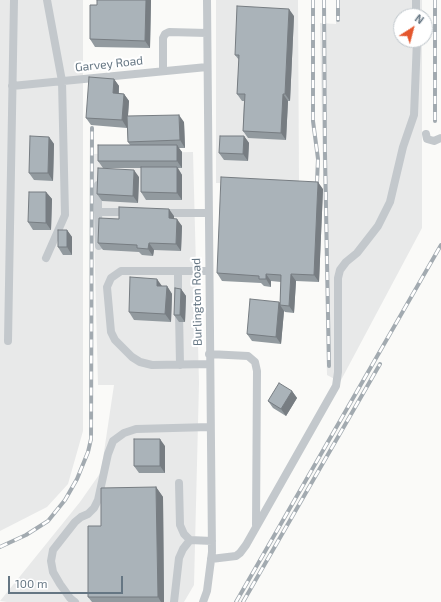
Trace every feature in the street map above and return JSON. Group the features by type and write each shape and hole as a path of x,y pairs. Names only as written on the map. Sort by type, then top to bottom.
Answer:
{"street":[{"path":"8,341 14,0"},
{"path":"46,258 65,215 62,81 47,0"},
{"name":"Burlington Road","path":"203,602 207,591 212,541 208,271 207,0"},
{"path":"163,71 162,38 165,34 168,32 207,33"},
{"path":"211,559 236,556 240,553 336,386 338,372 338,278 340,270 346,262 357,254 378,226 390,202 403,147 414,115 417,48"},
{"name":"Garvey Road","path":"12,86 207,67"},
{"path":"426,134 427,139 434,141 441,138"},
{"path":"98,178 99,246"},
{"path":"98,212 137,212"},
{"path":"153,212 208,213"},
{"path":"208,271 121,271 111,278 107,288 111,332 115,340 132,357 140,362 152,366 209,364"},
{"path":"178,271 180,365"},
{"path":"209,354 248,356 255,362 257,371 256,527"},
{"path":"75,602 70,598 60,584 54,572 51,561 53,550 75,522 88,514 94,508 98,500 108,454 113,442 124,433 136,429 210,427"},
{"path":"179,482 180,525 184,534 190,540 212,541"},
{"path":"174,602 179,558 183,549 190,540"}],"shaded area":[{"path":"0,0 83,0 83,431 68,484 47,507 0,531"},
{"path":"216,0 298,0 299,184 216,183"},
{"path":"336,0 422,0 422,8 393,8 393,48 422,48 422,228 340,382 327,375 320,23 336,24"},
{"path":"193,152 199,383 194,585 184,602 0,601 80,502 101,472 114,385 98,385 92,154"}],"building":[{"path":"97,0 146,0 145,41 90,39 90,5 97,5"},
{"path":"237,6 289,9 285,94 283,94 281,133 243,131 245,94 237,94 239,55 235,55"},
{"path":"89,77 114,79 113,93 124,94 122,120 86,118"},
{"path":"179,115 180,140 128,142 127,116"},
{"path":"30,136 49,137 48,173 29,173"},
{"path":"220,136 244,136 243,154 219,153"},
{"path":"98,145 177,145 177,161 98,161"},
{"path":"141,167 177,167 177,193 141,192"},
{"path":"98,168 134,170 133,196 97,194"},
{"path":"221,177 318,182 314,275 291,274 289,306 280,305 281,275 266,274 266,279 259,279 259,276 217,273"},
{"path":"29,192 46,192 46,223 28,222"},
{"path":"119,207 169,209 169,218 177,219 176,244 149,243 148,249 137,248 137,245 98,243 99,218 119,219"},
{"path":"58,230 67,230 67,247 58,247"},
{"path":"130,277 157,279 157,286 167,286 165,314 129,312"},
{"path":"175,288 181,289 180,315 174,315"},
{"path":"250,299 279,302 276,337 247,334"},
{"path":"279,383 292,391 281,409 268,401"},
{"path":"134,439 160,439 160,466 134,466"},
{"path":"156,487 158,597 88,597 88,526 101,526 101,488"}],"railway":[{"path":"313,0 313,121 318,159 317,182"},
{"path":"324,0 329,366"},
{"path":"338,0 338,20"},
{"path":"435,0 435,121"},
{"path":"0,547 26,535 48,521 65,500 77,479 88,452 91,439 92,128"},
{"path":"236,602 441,245"},
{"path":"243,602 380,364"}]}
